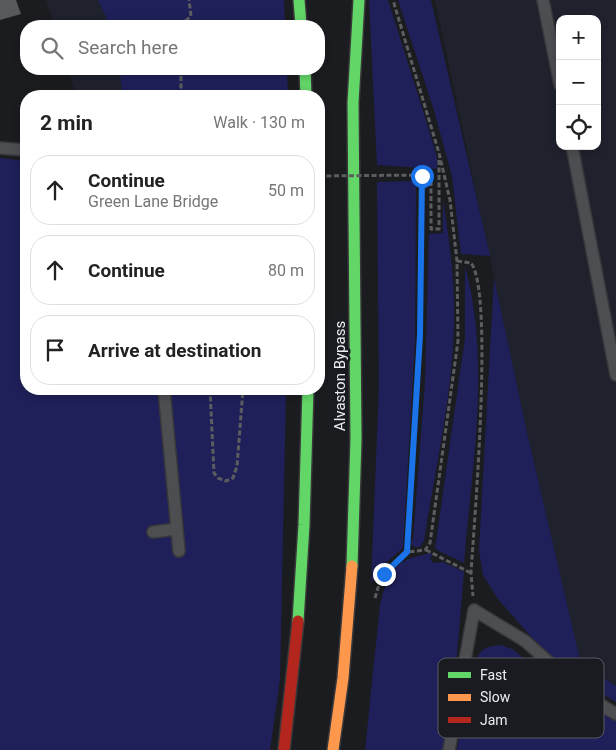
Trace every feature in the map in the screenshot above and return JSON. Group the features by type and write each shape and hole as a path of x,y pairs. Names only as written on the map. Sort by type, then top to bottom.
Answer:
{"highway":[{"path":"299,0 301,20"},
{"name":"Alvaston Bypass","path":"333,750 343,678 352,563 356,440 353,103 359,0"},
{"path":"344,38 353,103"},
{"path":"305,75 306,90"},
{"path":"284,750 295,667 304,554 308,395"}],"lane":[{"path":"543,0 556,65"},
{"path":"0,148 20,150"},
{"path":"573,150 616,375"},
{"path":"165,395 179,551"},
{"path":"153,532 177,530"},
{"path":"465,658 474,610 525,641 544,658"},
{"path":"604,707 616,714"}],"path":[{"path":"187,20 191,16 189,0"},
{"path":"393,0 440,153 450,200 457,261 458,341 430,543 425,550"},
{"path":"181,75 181,90"},
{"path":"325,176 431,175 432,229 439,229 440,153"},
{"path":"407,552 420,335 422,176"},
{"path":"457,261 471,263 477,274 482,318 481,405 471,573 474,610"},
{"path":"210,395 214,473 218,478 226,481 233,478 237,466 243,395"},
{"path":"375,595 384,574 407,552 425,550 471,573"}],"shaded area":[{"path":"46,0 99,0 109,20 52,20"},
{"path":"98,0 284,0 285,20 107,20"},
{"path":"369,0 388,0 430,133 437,158 437,169 377,165"},
{"path":"398,0 431,0 490,256 461,254 452,176 433,107"},
{"path":"435,0 616,0 616,686 604,679 604,658 579,658 528,437"},
{"path":"70,75 120,75 122,90 74,90"},
{"path":"120,75 287,75 288,90 122,90"},
{"path":"0,158 20,160 20,395 286,395 280,679 270,750 0,750"},
{"path":"416,181 415,343 403,548 387,562 371,583 379,387 377,182"},
{"path":"443,201 453,279 453,353 447,407 424,541 420,547 414,547 410,542 413,540 425,382 429,234 443,233"},
{"path":"465,266 473,303 478,377 475,452 464,563 435,549 465,338"},
{"path":"494,278 528,437 580,658 553,658 540,647 498,599 483,575 479,550"},
{"path":"429,553 433,554 430,558 433,563 443,562 464,572 457,658 438,658 438,738 445,738 443,750 365,750 380,605 389,578 397,566 409,559"},
{"path":"500,645 512,649 523,658 477,658 479,654 488,647"},
{"path":"604,678 616,686 616,702 604,695"},
{"path":"604,713 616,721 616,750 457,750 459,738 604,738"}],"building":[{"path":"0,0 16,0 21,14 0,20"}],"traffic: fast":[{"path":"299,0 301,20"},
{"path":"352,566 356,439 353,103 359,0"},
{"path":"305,75 306,90"},
{"path":"298,621 304,525 308,395"}],"traffic: slow":[{"path":"333,750 343,678 352,566"}],"traffic: jam":[{"path":"284,750 298,621"}],"route":[{"path":"384,574 407,552 406,543 419,363 422,176"}]}
